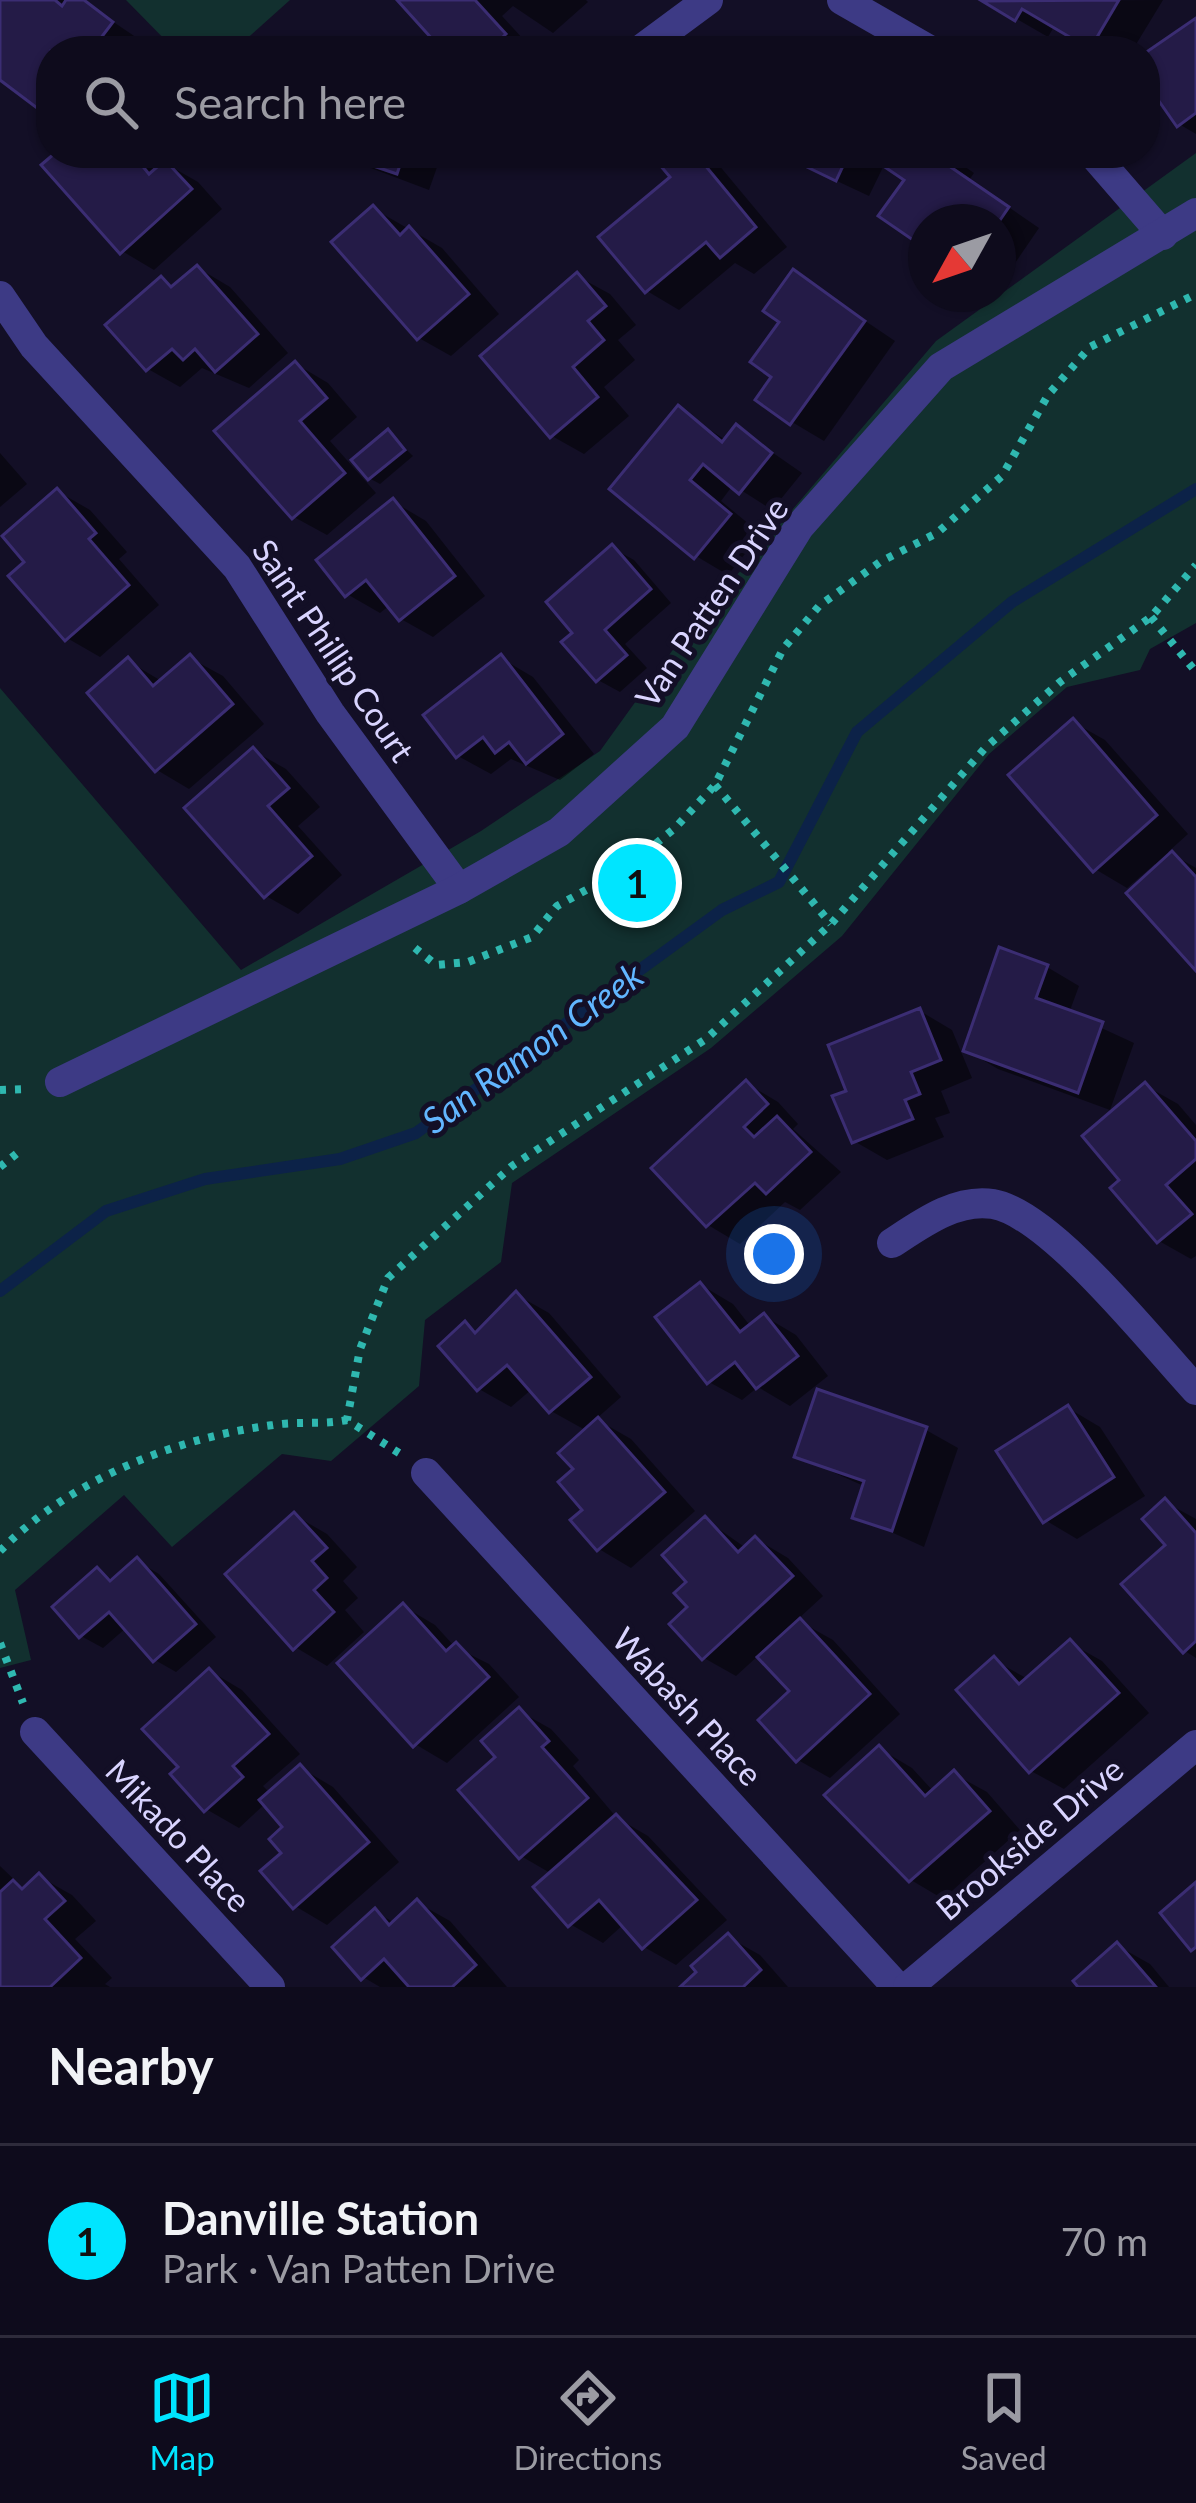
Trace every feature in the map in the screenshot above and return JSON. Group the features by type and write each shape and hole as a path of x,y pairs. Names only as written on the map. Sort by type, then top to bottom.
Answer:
{"street":[{"path":"659,36 708,0"},
{"path":"842,0 906,36"},
{"path":"1106,168 1163,235"},
{"name":"Van Patten Drive","path":"60,1082 459,890 559,832 675,727 799,527 940,367 1196,213"},
{"name":"Saint Phillip Court","path":"0,296 34,346 237,567 330,713 459,890"},
{"path":"892,1243 944,1210 993,1204 1044,1227 1196,1390"},
{"name":"Wabash Place","path":"426,1473 898,1987"},
{"name":"Mikado Place","path":"34,1732 270,1987"},
{"name":"Brookside Drive","path":"908,1987 1196,1745"}],"path":[{"path":"394,920 417,951 436,965 468,962 532,937 557,906 626,868 676,828 715,785 783,649 819,606 880,562 937,533 1002,476 1048,395 1090,346 1196,294"},
{"path":"347,1420 360,1348 388,1278 512,1166 706,1040 831,924 985,748 1060,682 1150,617 1196,565"},
{"path":"1150,617 1196,672"},
{"path":"715,785 831,924"},
{"path":"0,1167 21,1150"},
{"path":"0,1551 32,1519 91,1481 141,1461 276,1424 347,1420 426,1473"},
{"path":"0,1643 34,1732"}],"green space":[{"path":"126,0 290,0 250,36 161,36"},
{"path":"1196,153 1196,623 1150,649 1140,670 1067,687 989,754 842,936 711,1048 512,1183 501,1262 425,1320 419,1386 331,1461 282,1454 172,1547 124,1495 15,1590 31,1660 0,1668 0,688 241,970 481,831 600,751 672,651 936,341 976,312 1016,312 1016,283"}],"building":[{"path":"0,0 55,0 62,6 66,0 84,0 113,22 102,36 36,36 36,107 0,80"},
{"path":"397,0 475,0 506,34 504,36 429,36"},
{"path":"1119,0 1098,36 1068,36 1022,9 1015,21 982,1"},
{"path":"1196,18 1196,113 1177,127 1160,103 1160,43"},
{"path":"44,168 144,168 149,174 156,168 172,168 192,189 120,254"},
{"path":"662,168 707,168 756,227 720,258 706,242 645,293 598,237 670,177"},
{"path":"809,168 842,168 836,181"},
{"path":"886,168 952,168 1005,204 908,204 908,237 878,216 904,180"},
{"path":"373,205 400,235 409,226 469,294 417,340 331,242"},
{"path":"197,265 258,334 215,372 195,349 183,360 172,349 146,371 105,325 161,276 171,287"},
{"path":"793,269 865,321 790,425 755,400 771,377 750,362 779,322 763,311"},
{"path":"577,272 606,306 588,321 604,340 573,367 598,397 550,438 480,356"},
{"path":"295,361 327,398 300,421 345,473 292,519 214,431"},
{"path":"678,405 722,442 736,424 772,453 739,494 703,464 690,480 731,514 694,559 609,489"},
{"path":"388,429 405,450 368,480 351,460"},
{"path":"57,488 96,533 89,539 129,585 65,641 8,576 24,562 2,536"},
{"path":"393,498 455,576 399,621 366,580 345,597 316,560"},
{"path":"612,544 651,589 605,630 627,655 596,682 561,642 572,633 546,602"},
{"path":"190,654 233,704 155,772 87,693 128,657 153,686"},
{"path":"501,654 563,734 526,764 509,742 495,753 483,737 456,758 423,715"},
{"path":"1073,718 1157,815 1093,872 1008,775"},
{"path":"253,747 289,788 268,806 312,856 264,898 184,808"},
{"path":"1172,851 1196,877 1196,971 1126,893"},
{"path":"999,947 1048,965 1036,998 1103,1022 1078,1093 963,1051"},
{"path":"920,1008 941,1060 911,1072 920,1094 905,1100 913,1119 852,1143 832,1096 846,1091 828,1045"},
{"path":"746,1080 768,1104 744,1127 754,1137 777,1116 811,1152 766,1194 755,1183 706,1227 651,1168"},
{"path":"1145,1082 1196,1141 1196,1159 1166,1185 1192,1214 1157,1243 1110,1188 1119,1180 1082,1136"},
{"path":"700,1282 740,1332 764,1313 798,1356 756,1389 735,1362 707,1384 655,1317"},
{"path":"516,1291 591,1377 549,1413 507,1365 477,1391 438,1346 465,1321 475,1333"},
{"path":"817,1389 927,1427 892,1531 852,1518 864,1481 794,1457"},
{"path":"1068,1405 1114,1477 1043,1523 996,1451"},
{"path":"598,1417 665,1492 597,1551 570,1520 582,1510 558,1482 573,1469 558,1453"},
{"path":"1165,1498 1196,1533 1196,1641 1183,1653 1121,1584 1165,1545 1142,1519"},
{"path":"294,1512 327,1548 312,1561 327,1578 314,1590 334,1612 293,1650 225,1574"},
{"path":"705,1516 738,1552 755,1536 793,1576 702,1660 669,1624 687,1607 674,1593 686,1582 662,1555"},
{"path":"137,1557 196,1624 153,1662 109,1612 79,1638 52,1607 97,1567 110,1581"},
{"path":"403,1603 446,1651 456,1642 489,1677 413,1747 337,1663"},
{"path":"800,1618 870,1694 796,1762 758,1720 789,1691 757,1657"},
{"path":"1070,1639 1119,1693 1029,1773 956,1690 994,1656 1019,1684"},
{"path":"209,1668 269,1734 233,1766 243,1777 204,1812 170,1774 178,1767 142,1729"},
{"path":"519,1707 549,1741 542,1747 588,1798 519,1859 458,1790 495,1757 481,1741"},
{"path":"879,1745 925,1796 954,1770 990,1811 909,1882 824,1795"},
{"path":"300,1764 369,1842 293,1909 260,1871 281,1853 269,1839 282,1827 259,1800"},
{"path":"616,1814 697,1900 642,1949 599,1900 568,1927 533,1887"},
{"path":"39,1873 65,1901 45,1919 81,1958 50,1987 0,1987 0,1892 13,1880 22,1889"},
{"path":"1196,1882 1196,1947 1191,1951 1160,1913"},
{"path":"417,1899 476,1965 452,1987 409,1987 384,1959 361,1980 332,1947 375,1908 389,1925"},
{"path":"728,1933 761,1970 743,1987 680,1987 696,1972 691,1966"},
{"path":"1117,1942 1156,1987 1078,1987 1073,1981"}],"waterway":[{"name":"San Ramon Creek","path":"0,1291 106,1211 205,1179 340,1159 416,1133 722,910 779,882 857,732 1012,602 1196,489"}],"place":[{"name":"Danville Station","path":"637,883"}]}
